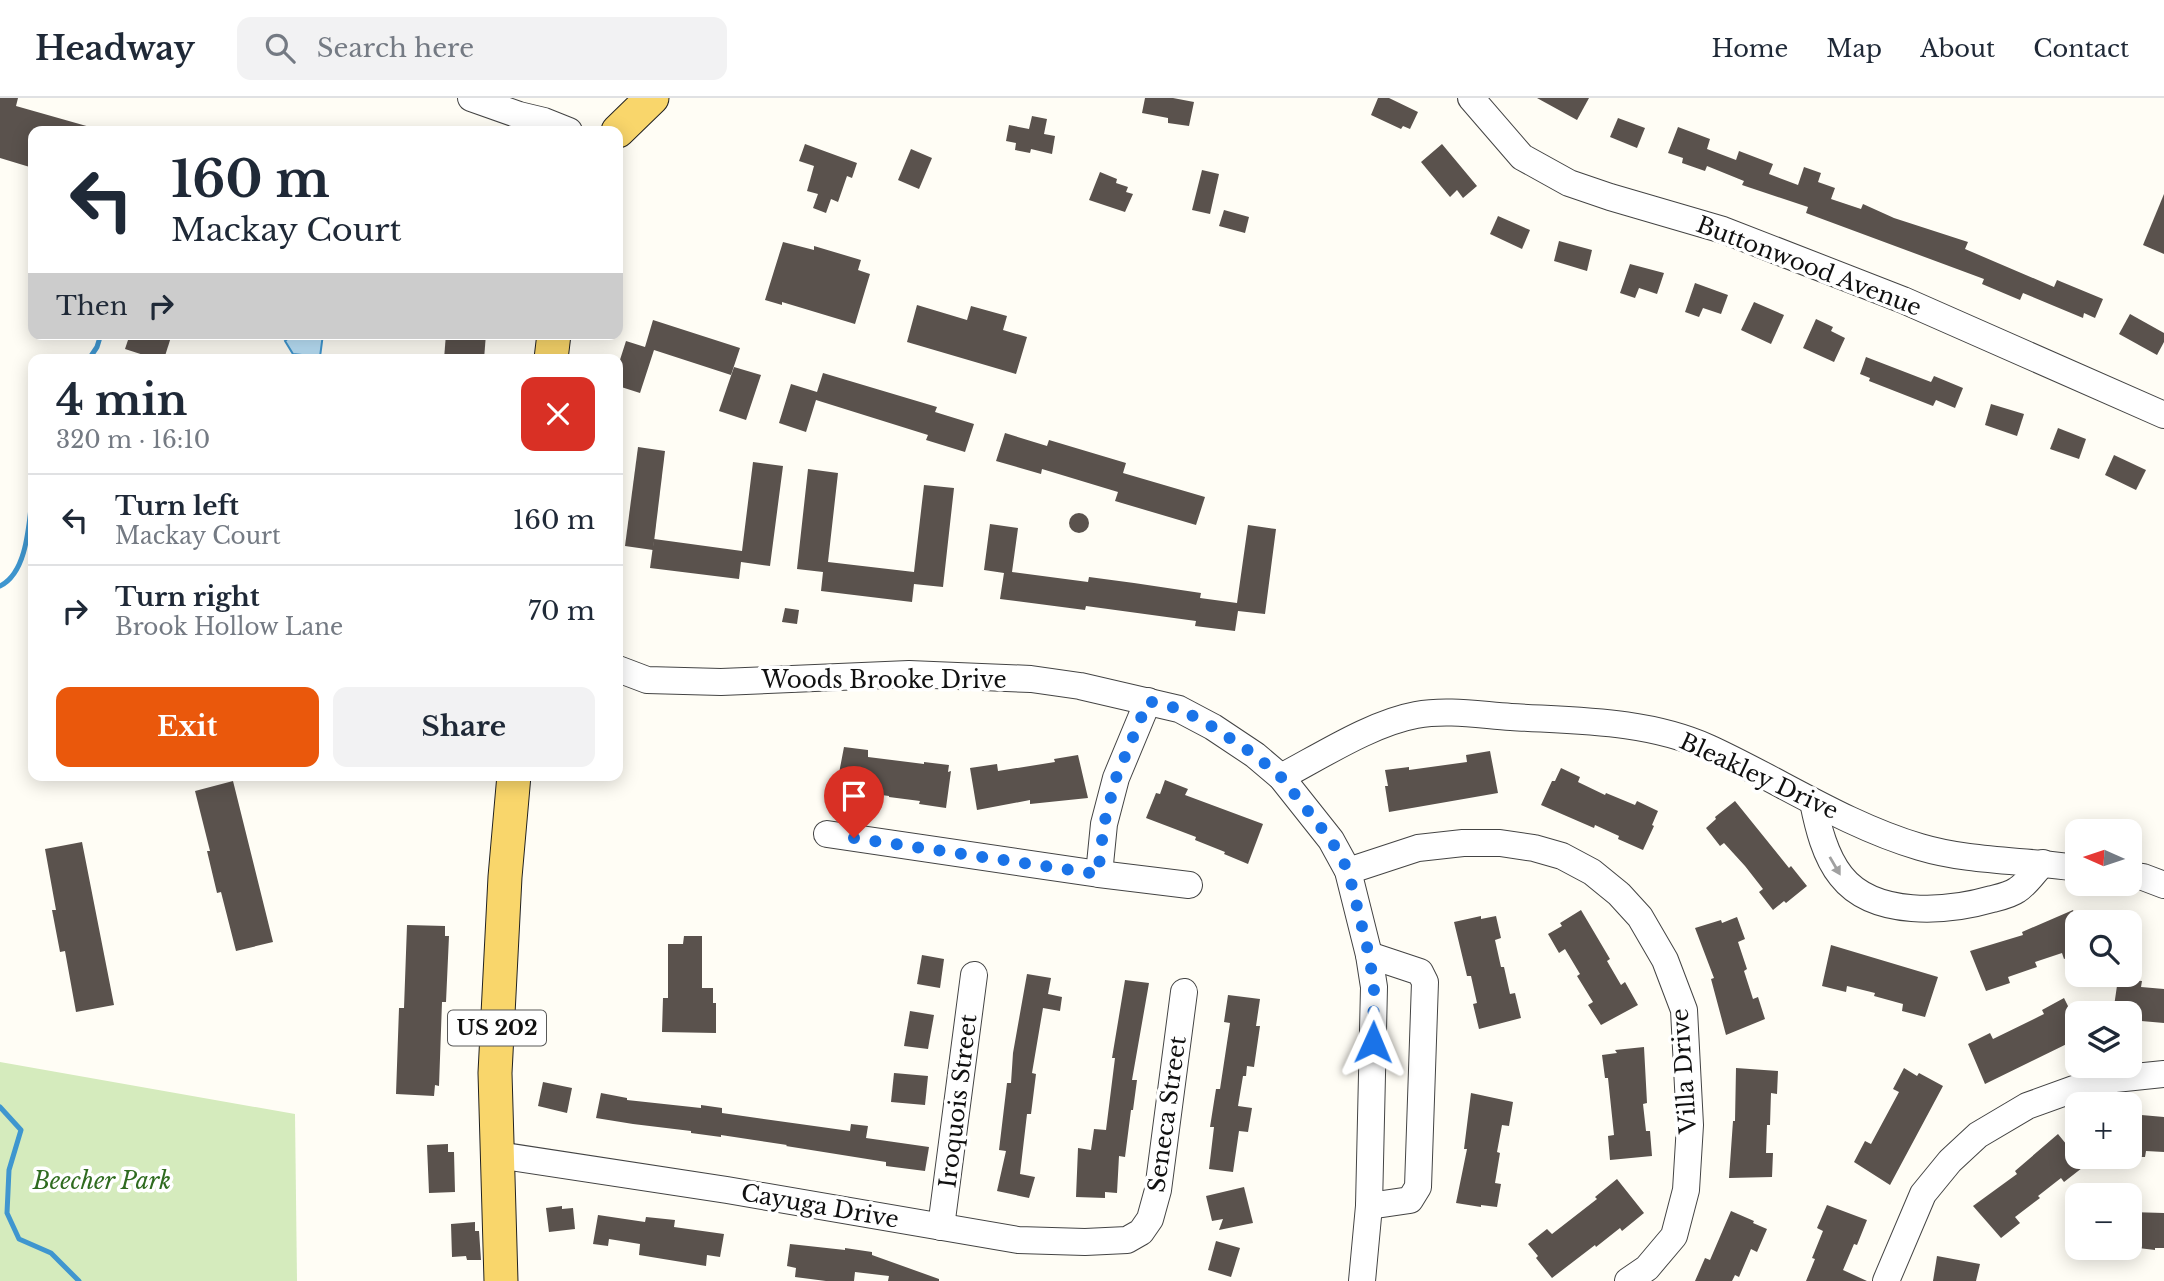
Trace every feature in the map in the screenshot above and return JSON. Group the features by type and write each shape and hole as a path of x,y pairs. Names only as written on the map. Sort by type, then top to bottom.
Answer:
{"main road":[{"path":"623,126 652,98"},
{"name":"US 202","path":"501,1281 495,1073 505,877 513,781"}],"street":[{"path":"471,98 556,126"},
{"name":"Buttonwood Avenue","path":"1471,98 1522,157 1569,183 1723,230 1890,295 2164,415"},
{"name":"Woods Brooke Drive","path":"623,671 647,680 721,682 909,674 1031,679 1180,709 1255,755 1281,777 1331,840 1348,870 1369,955 1374,987 1369,1206 1362,1281"},
{"name":"Woods Brooke Drive","path":"623,689 647,680"},
{"path":"1098,874 1104,824 1116,778 1148,701"},
{"name":"Bleakley Drive","path":"1281,777 1379,726 1415,715 1447,713 1622,724 1667,732 1708,747 1813,802 1883,834 1921,847 1951,855 2065,866"},
{"path":"1813,802 1817,824 1841,877 1857,891 1886,904 1925,909 1964,907 2019,890 2043,863"},
{"path":"827,834 1189,885"},
{"name":"Villa Drive","path":"1348,870 1418,848 1463,843 1500,843 1534,848 1562,856 1592,872 1619,894 1640,917 1665,960 1684,1010 1690,1125 1686,1190 1674,1237 1647,1268 1628,1281"},
{"path":"2142,877 2164,885"},
{"path":"1369,955 1420,972 1425,982 1418,1187 1410,1200 1369,1206"},
{"name":"Iroquois Street","path":"942,1227 974,975"},
{"name":"Seneca Street","path":"1141,1232 1150,1219 1158,1190 1184,992"},
{"path":"1886,1281 1923,1194 1950,1161 1978,1135 2026,1106 2074,1089 2115,1079 2164,1074"},
{"name":"Cayuga Drive","path":"498,1154 1018,1240 1111,1242 1127,1240 1141,1232"}],"green space":[{"name":"Beecher Park","path":"0,1062 295,1114 297,1281 0,1281"}],"water":[{"path":"322,340 320,354 293,354 285,341"}],"building":[{"path":"0,98 18,98 16,106 86,126 28,126 28,166 0,158"},
{"path":"1145,98 1173,98 1194,102 1189,126 1168,123 1168,118 1142,113"},
{"path":"1378,98 1389,98 1418,112 1410,129 1403,126 1401,129 1371,115"},
{"path":"1537,98 1589,98 1577,120"},
{"path":"1032,116 1047,119 1044,134 1055,136 1052,154 1031,149 1030,153 1015,150 1016,143 1006,141 1009,125 1029,129"},
{"path":"1618,118 1645,128 1637,148 1610,137"},
{"path":"1678,127 1710,139 1707,149 1736,160 1739,151 1773,164 1769,174 1798,185 1804,167 1821,173 1818,182 1835,188 1831,199 1861,209 1863,204 1894,218 1968,242 1965,249 2054,287 2057,280 2103,299 2095,318 2084,313 2083,318 2023,293 2020,300 1982,284 1984,279 1806,213 1808,207 1742,185 1744,181 1707,166 1705,171 1682,163 1683,158 1668,153"},
{"path":"805,144 857,163 852,178 847,176 838,202 831,199 826,213 813,208 818,194 807,191 814,166 799,161"},
{"path":"1442,144 1477,186 1463,198 1457,190 1450,197 1421,162"},
{"path":"911,149 932,158 919,189 898,180"},
{"path":"1202,170 1219,174 1210,214 1192,210"},
{"path":"1100,172 1117,179 1116,183 1128,187 1126,192 1133,194 1125,212 1089,200"},
{"path":"2164,194 2164,254 2143,245"},
{"path":"1224,210 1249,217 1245,233 1219,226"},
{"path":"1498,216 1530,230 1522,249 1490,234"},
{"path":"1559,241 1592,250 1587,271 1554,261"},
{"path":"783,242 814,250 814,246 861,260 858,270 870,274 855,324 782,302 782,305 765,300"},
{"path":"1630,264 1664,273 1657,294 1639,288 1635,298 1620,293"},
{"path":"1695,283 1728,295 1721,314 1703,308 1699,317 1685,312"},
{"path":"1754,302 1784,315 1771,344 1741,330"},
{"path":"917,305 967,320 971,306 1007,316 1003,330 1027,337 1016,374 907,342"},
{"path":"2130,314 2164,333 2164,342 2157,355 2119,334"},
{"path":"1816,319 1833,327 1831,331 1845,338 1834,362 1803,348"},
{"path":"653,320 740,348 731,375 654,350 640,393 623,388 622,354 626,341 645,347"},
{"path":"128,340 170,340 166,354 140,354 125,349"},
{"path":"446,340 486,340 484,354 444,354"},
{"path":"1866,357 1931,382 1934,376 1963,388 1955,408 1936,400 1933,406 1869,381 1870,378 1860,374"},
{"path":"734,367 761,375 746,420 719,411"},
{"path":"823,373 937,407 935,412 974,424 965,452 926,440 928,435 816,400 806,432 779,423 791,384 817,392"},
{"path":"1991,404 2024,414 2017,436 1985,425"},
{"path":"2058,428 2086,439 2079,459 2050,449"},
{"path":"1005,433 1047,446 1049,440 1126,463 1123,473 1205,497 1196,525 1115,501 1118,492 1042,469 1041,474 996,461"},
{"path":"638,447 665,451 653,550 625,546"},
{"path":"2114,455 2146,470 2136,490 2105,475"},
{"path":"753,462 783,466 770,566 741,562 739,579 650,568 654,539 742,551"},
{"path":"808,469 838,473 828,562 914,572 924,485 954,488 943,587 914,584 912,602 821,591 823,572 797,569"},
{"path":"1075,513 1083,513 1089,523 1083,533 1075,533 1069,527 1069,519"},
{"path":"990,524 1018,528 1012,572 1088,582 1089,577 1134,583 1201,593 1200,598 1237,603 1248,525 1276,529 1265,614 1238,611 1235,631 1195,626 1196,621 1086,606 1085,610 1000,599 1004,573 984,570"},
{"path":"785,608 799,610 797,624 782,622"},
{"path":"844,747 868,750 868,757 949,765 948,772 951,771 946,808 919,804 920,801 836,789"},
{"path":"1490,751 1498,793 1389,812 1385,770 1409,767 1409,770 1467,762 1466,755"},
{"path":"1078,755 1088,798 1030,804 1030,800 977,810 970,768 997,764 998,771 1055,762 1054,759"},
{"path":"1561,768 1580,777 1578,782 1605,795 1606,793 1635,805 1637,801 1658,811 1643,850 1595,825 1594,828 1541,805"},
{"path":"1165,780 1188,789 1185,795 1263,824 1248,864 1195,840 1196,837 1146,818 1156,793 1160,794"},
{"path":"233,781 273,942 236,951 221,892 217,893 195,791"},
{"path":"1735,801 1789,868 1791,866 1807,886 1773,910 1759,892 1763,889 1745,866 1724,843 1720,846 1706,828"},
{"path":"82,842 114,1005 76,1012 65,951 60,952 52,910 56,910 45,849"},
{"path":"1581,910 1610,959 1607,961 1621,985 1625,982 1638,1005 1601,1025 1588,1005 1593,1002 1577,976 1580,974 1565,949 1559,953 1548,934"},
{"path":"2065,913 2065,959 2062,953 2035,962 2037,967 2008,977 2010,983 1986,991 1970,951 2023,935 2022,932"},
{"path":"1481,916 1481,919 1496,916 1501,938 1495,940 1501,967 1504,967 1510,994 1515,993 1521,1018 1479,1029 1473,1004 1477,1003 1471,976 1467,976 1454,922"},
{"path":"1737,917 1745,939 1738,942 1747,969 1744,971 1753,999 1758,997 1765,1019 1726,1035 1711,979 1714,978 1695,928"},
{"path":"407,925 445,926 445,936 449,936 446,1002 442,1002 439,1086 435,1085 434,1096 396,1094 399,1008 404,1008"},
{"path":"684,936 702,936 702,988 713,988 716,1033 662,1032 663,998 668,998 668,944 683,944"},
{"path":"1831,945 1938,977 1925,1017 1902,1011 1903,1004 1874,996 1875,993 1847,986 1846,992 1822,986"},
{"path":"922,955 944,959 940,988 917,984"},
{"path":"1027,974 1051,978 1048,994 1062,997 1060,1011 1043,1008 1032,1073 1036,1074 1031,1114 1027,1114 1020,1174 1035,1177 1029,1198 997,1191 1006,1151 999,1150 1007,1083 1011,1083 1013,1053"},
{"path":"1125,980 1149,983 1132,1080 1137,1080 1125,1157 1119,1156 1117,1193 1105,1192 1105,1198 1076,1197 1078,1148 1091,1150 1094,1129 1106,1130 1115,1058 1112,1058"},
{"path":"2117,987 2164,989 2164,1023 2142,1021 2142,1001 2115,1001"},
{"path":"1228,995 1260,999 1256,1026 1260,1026 1254,1067 1247,1066 1238,1106 1252,1108 1248,1132 1239,1131 1233,1172 1209,1169 1214,1127 1210,1127 1216,1089 1220,1089 1230,1023 1224,1022"},
{"path":"2064,998 2065,1045 1985,1084 1968,1044 1990,1033 1993,1039 2044,1014 2042,1010"},
{"path":"910,1011 934,1015 928,1049 904,1046"},
{"path":"1644,1047 1647,1103 1643,1104 1646,1131 1650,1131 1652,1156 1610,1160 1608,1136 1614,1135 1608,1078 1605,1078 1602,1055 1617,1053 1615,1050"},
{"path":"1736,1068 1778,1071 1777,1094 1771,1093 1770,1125 1767,1125 1766,1153 1773,1153 1772,1177 1729,1178 1735,1121"},
{"path":"1904,1068 1943,1086 1890,1185 1854,1162 1865,1141 1871,1144 1899,1092 1893,1089"},
{"path":"894,1073 928,1076 925,1105 891,1102"},
{"path":"543,1082 572,1088 567,1113 538,1106"},
{"path":"601,1093 627,1100 722,1108 722,1113 850,1131 851,1124 868,1126 866,1138 929,1147 925,1171 886,1166 886,1162 787,1145 596,1118"},
{"path":"1471,1093 1513,1102 1509,1126 1502,1125 1497,1152 1500,1153 1495,1183 1501,1184 1497,1207 1456,1203 1467,1149 1464,1149"},
{"path":"2142,1115 2164,1117 2164,1152 2146,1151 2145,1157 2142,1157"},
{"path":"2058,1134 2065,1143 2065,1169 2081,1169 2064,1182 2061,1178 2038,1196 2040,1198 2015,1217 2020,1223 2001,1238 1973,1206 2017,1174 2015,1171"},
{"path":"448,1144 448,1152 454,1152 455,1192 429,1193 427,1145"},
{"path":"1617,1179 1644,1213 1622,1231 1620,1228 1596,1247 1595,1245 1552,1278 1528,1244 1547,1229 1552,1234 1597,1199 1595,1197"},
{"path":"1244,1187 1253,1223 1219,1230 1223,1219 1212,1221 1206,1196"},
{"path":"1827,1205 1867,1220 1843,1270 1867,1281 1806,1281 1823,1231 1817,1228"},
{"path":"562,1206 562,1209 573,1208 575,1229 549,1232 546,1208"},
{"path":"1731,1211 1767,1229 1757,1252 1751,1249 1739,1277 1735,1275 1732,1281 1695,1281 1705,1258 1710,1260"},
{"path":"2142,1212 2164,1213 2164,1248 2142,1248"},
{"path":"598,1215 645,1222 646,1217 675,1220 674,1227 724,1234 720,1257 707,1255 706,1266 639,1255 640,1244 609,1239 608,1246 593,1244"},
{"path":"475,1222 475,1231 479,1231 481,1260 467,1260 466,1256 452,1257 451,1224"},
{"path":"1216,1241 1240,1248 1231,1277 1208,1270"},
{"path":"790,1244 872,1252 872,1255 939,1281 888,1281 889,1276 855,1272 854,1281 795,1277 796,1268 787,1266"},
{"path":"1937,1256 1980,1264 1976,1281 1933,1281"}],"waterway":[{"path":"92,354 99,340"},
{"path":"0,586 10,579 17,569 28,529"},
{"path":"0,1107 21,1130 9,1170 7,1213 19,1239 51,1253 79,1281"}],"route":[{"path":"854,838 1098,874 1104,824 1116,778 1148,701 1180,709 1255,755 1281,777 1331,840 1348,870 1369,955 1374,987 1373,1042"}]}
